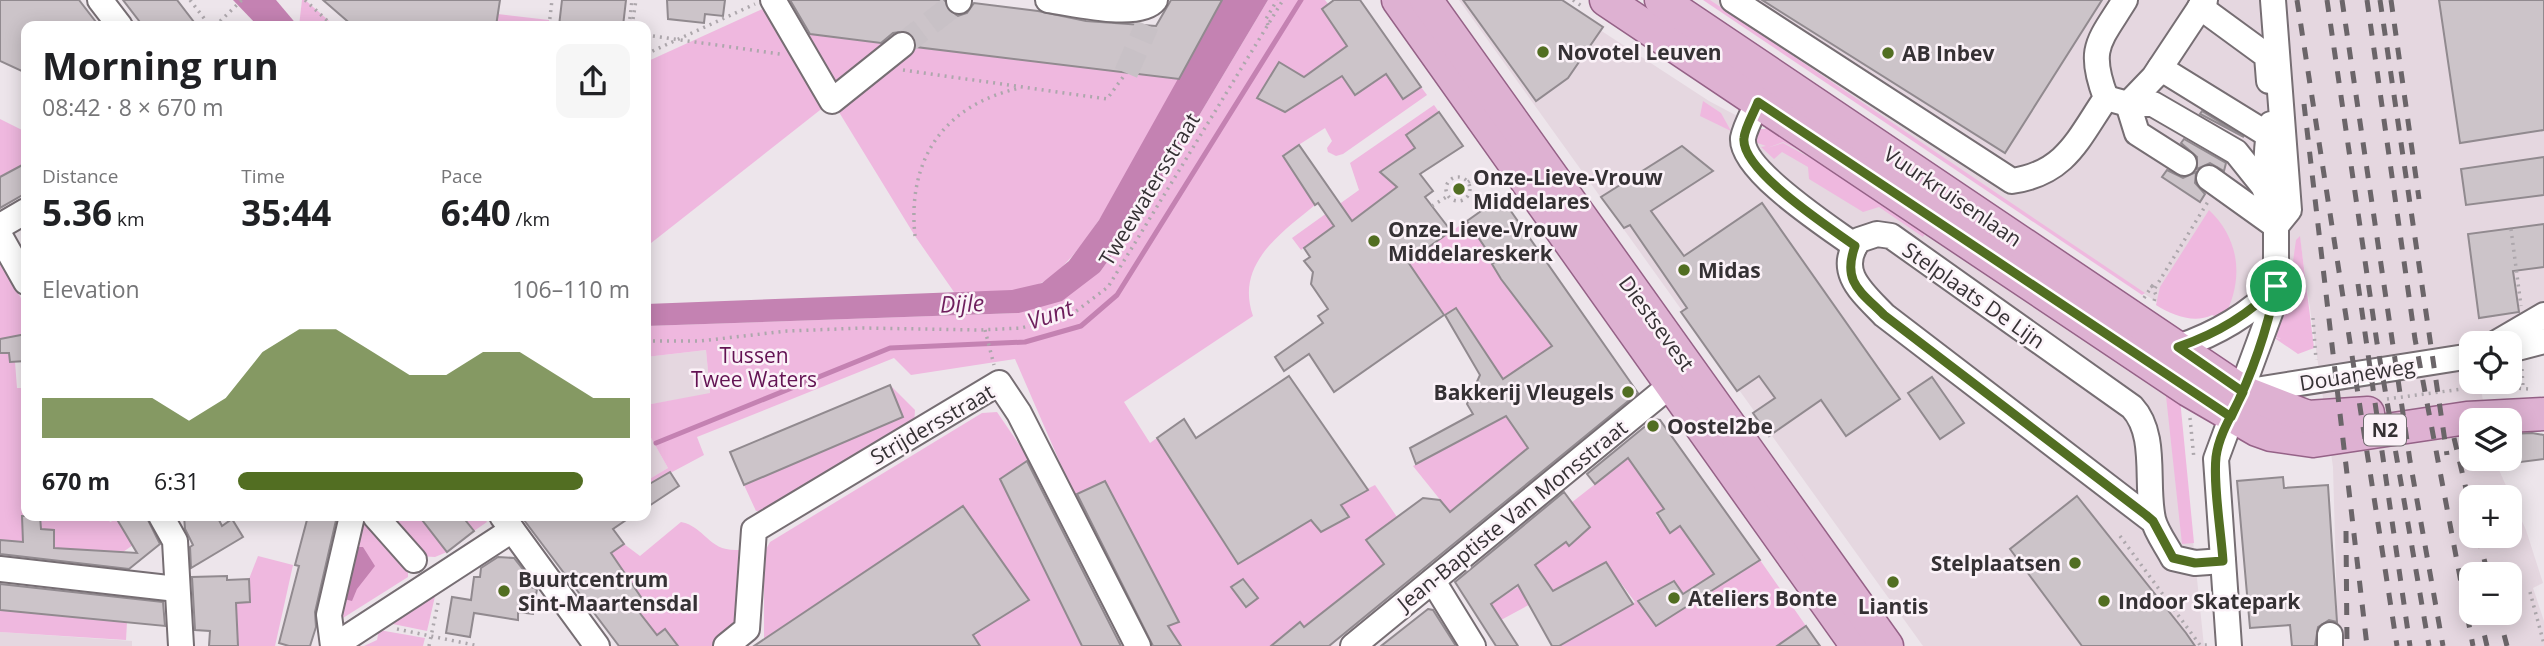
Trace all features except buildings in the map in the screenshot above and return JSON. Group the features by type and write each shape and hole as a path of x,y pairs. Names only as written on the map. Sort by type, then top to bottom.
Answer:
{"main road":[{"name":"Diestsevest","path":"1398,0 1857,646"},
{"name":"Diestsevest","path":"1426,0 1887,646"},
{"name":"Vuurkruisenlaan","path":"1606,0 1758,102 2237,404"},
{"name":"Vuurkruisenlaan","path":"1661,0 2178,347 2237,404"},
{"name":"N2","path":"2237,404 2308,417 2495,402 2537,404"}],"street":[{"path":"100,0 116,21"},
{"path":"773,0 832,101 902,45"},
{"path":"1048,0 1129,11 1152,9"},
{"path":"1733,0 2012,181 2034,178 2064,160 2117,102 2160,68 2202,4 2267,57 2271,126 2267,134 2269,159 2264,187"},
{"path":"2125,0 2095,47 2097,74 2137,133 2184,163"},
{"path":"2273,0 2290,210 2276,226"},
{"path":"2160,68 2267,134"},
{"path":"1758,102 1743,138 1748,159 1769,181 1855,246"},
{"path":"2117,102 2153,104 2236,152 2264,187 2276,226 2276,286 2270,313 2216,459 2229,646"},
{"path":"2210,187 2276,226"},
{"path":"0,226 21,214"},
{"name":"Stelplaats De Lijn","path":"2153,521 2147,434 2141,418 2132,407 1891,236 1877,234 1859,240 1849,267 1852,281 1884,315 2153,521 2173,558 2195,563 2223,561"},
{"path":"0,236 21,273"},
{"path":"2178,347 2232,323 2256,308 2276,286"},
{"path":"2511,331 2533,313"},
{"path":"2522,355 2544,341"},
{"name":"Douaneweg","path":"2237,404 2459,358"},
{"name":"Strijdersstraat","path":"726,646 747,629 754,530 999,383 1019,412 1138,646"},
{"name":"Jean-Baptiste Van Monsstraat","path":"1353,646 1672,384"},
{"path":"164,521 175,541 181,646"},
{"path":"351,521 329,615 333,646 507,523 597,646"},
{"path":"379,521 414,560"},
{"path":"0,569 177,589"},
{"path":"1433,581 1473,646"}],"path":[{"path":"190,0 206,21"},
{"path":"221,21 242,0"},
{"path":"305,0 328,21"},
{"path":"550,21 552,0"},
{"path":"631,21 634,0"},
{"path":"651,52 764,0"},
{"name":"Tweewatersstraat","path":"1268,26 1266,19 1277,0"},
{"name":"Tweewatersstraat","path":"651,341 701,341 787,331 850,328 1021,328 1071,315 1108,287 1283,0"},
{"path":"651,36 807,57"},
{"path":"875,66 1107,99 1126,73"},
{"path":"915,236 916,184 933,144 962,112 986,98 1022,87"},
{"path":"1468,182 1485,171"},
{"path":"1462,177 1468,182 1470,193 1464,200 1456,201 1448,196 1447,186 1451,179 1462,177"},
{"path":"2143,300 2210,187"},
{"path":"1432,206 1448,196"},
{"path":"2511,229 2533,313"},
{"path":"2152,286 2156,295 2152,306"},
{"path":"2313,318 2318,369"},
{"path":"985,330 993,362"},
{"path":"2522,372 2537,404"},
{"path":"2379,400 2459,390"},
{"path":"2190,423 2191,434"},
{"path":"2120,537 2200,645 2212,645"},
{"path":"2530,592 2544,644"},
{"path":"429,646 440,597"},
{"path":"394,629 476,645"}],"shaded area":[{"path":"1459,0 1554,0 1709,101 1846,174 2178,397 2204,646 1923,646"},
{"path":"1706,0 2544,0 2544,351 2522,346 2522,331 2459,331 2459,394 2482,394 2484,408 2459,408 2459,471 2499,471 2506,485 2459,485 2459,548 2522,548 2522,521 2543,583 2533,588 2544,621 2544,646 2338,646 2333,467 2300,239 2286,315 2238,304 2217,315 2173,313"},
{"path":"706,350 710,394 651,404 651,356"},
{"path":"651,438 668,468 651,478"},
{"path":"0,632 132,641 132,646 0,646"}],"green space":[{"path":"302,0 305,0 329,21 300,21"},
{"name":"Tussen Twee Waters","path":"1268,0 1325,0 1328,4 1322,9 1347,46 1304,77 1258,98 1285,112 1342,76 1386,74 1403,99 1421,87 1427,95 1343,154 1336,156 1328,152 1327,148 1332,141 1325,128 1283,155 1315,205 1275,239 1255,266 1249,297 1253,316 1124,402 1150,443 1157,438 1237,564 1311,520 1321,532 1349,518 1339,503 1375,485 1397,517 1367,540 1384,564 1304,627 1300,623 1275,646 1181,646 1167,626 1178,621 1105,481 1074,495 1015,359 911,375 894,358 697,437 704,455 651,483 651,478 668,468 651,438 651,404 710,393 706,350 651,356 651,326 1019,313 1100,272 1135,223","holes":["1232,587 1257,598 1245,608"]},
{"path":"1703,0 1710,0 2145,293 2142,295"},
{"path":"769,6 829,103 651,243 651,60"},
{"path":"498,14 549,20 549,21 497,21"},
{"path":"800,32 893,44 834,90"},
{"path":"909,46 1179,79 1118,190 1080,246 1061,268 1043,282 1023,289 954,292 915,236 834,104"},
{"path":"1703,101 1721,113 1731,131 1700,116"},
{"path":"1434,105 1439,112 1406,135 1415,148 1381,171 1397,187 1352,221 1328,231 1301,250 1292,238 1359,190 1350,163"},
{"path":"0,119 21,130 21,166 0,178"},
{"path":"1768,124 1846,174 1783,142 1767,148 1783,143 1844,176 1926,231 1923,237 1879,207 1863,212 1809,179 1808,167 1782,152 1774,159 1761,147 1766,146 1752,141 1757,129 1765,129"},
{"path":"2209,210 2228,234 2233,248 2236,262 2234,291 2223,319 2212,315 2198,319 2183,317 2156,305 2160,287"},
{"path":"1469,219 1495,261 1493,264 1502,279 1578,382 1503,379 1457,308 1445,315 1408,262"},
{"path":"2300,236 2314,348 2298,354 2273,337 2281,339 2276,337 2289,290 2296,240"},
{"path":"0,261 21,298 21,335 0,339"},
{"path":"0,349 9,353 10,362 15,362 17,388 21,388 21,521 118,521 133,545 123,552 54,548 54,531 23,529 23,542 0,540"},
{"path":"890,385 915,410 914,425 772,511 756,511 744,485 903,417"},
{"path":"2172,393 2180,399 2194,543 2182,544 2166,396"},
{"path":"997,412 1029,459 1001,479 1083,646 980,646 974,636 1028,599 963,506 764,640 764,553 770,542 982,413"},
{"path":"1507,416 1528,448 1450,512 1413,466"},
{"path":"1636,452 1637,470 1664,508 1656,515 1670,533 1680,526 1722,585 1760,560 1806,626 1777,646 1559,646 1635,602 1606,563 1501,620 1491,604 1540,573 1535,565 1561,536 1570,546 1589,528 1571,503"},
{"path":"361,521 377,524 408,563 408,577 335,623"},
{"path":"390,521 423,521 447,552 435,557 418,556"},
{"path":"466,521 486,521 487,522 474,531"},
{"path":"681,522 696,529 720,547 739,550 734,633 718,646 667,646 673,640 665,629 657,635 639,612 646,605 611,553 624,544 640,556"},
{"path":"258,556 293,565 275,646 238,646 236,603 250,602 249,579"},
{"path":"436,592 427,631 388,623"},
{"path":"0,610 127,622 126,640 0,632"},
{"path":"379,630 425,638 423,646 364,646 377,640"}],"water":[{"path":"233,0 276,0 294,21 253,21"},
{"name":"Dijle","path":"1222,0 1268,0 1135,223 1100,272 1062,301 1019,313 651,326 651,304 1012,290 1042,283 1069,261 1099,220"},
{"path":"357,547 363,547 375,566 357,589 352,601 344,599"}],"waterway":[{"name":"Vunt","path":"656,443 890,348 1025,342 1081,326 1117,295 1301,0"}],"tunnel":[{"path":"902,45 959,1"},
{"path":"1126,73 1147,25"}],"railway":[{"path":"2297,0 2397,646"},
{"path":"2327,0 2377,343 2429,646"},
{"path":"2342,0 2410,461 2443,646"},
{"path":"2367,0 2415,339 2473,646"},
{"path":"2380,0 2447,455"},
{"path":"2391,0 2419,199"},
{"path":"2304,104 2367,646"},
{"path":"2358,284 2410,646"},
{"path":"2454,438 2465,485"},
{"path":"2346,531 2347,646"},
{"path":"2481,548 2485,562"},
{"path":"2482,625 2487,646"},
{"path":"2501,625 2507,646"}],"place":[{"name":"Novotel Leuven","path":"1543,52"},
{"name":"AB Inbev","path":"1888,53"},
{"name":"Onze-Lieve-Vrouw Middelares","path":"1459,189"},
{"name":"Onze-Lieve-Vrouw Middelareskerk","path":"1374,241"},
{"name":"Midas","path":"1684,270"},
{"name":"Bakkerij Vleugels","path":"1628,392"},
{"name":"Oostel2be","path":"1653,426"},
{"name":"Stelplaatsen","path":"2075,563"},
{"name":"Liantis","path":"1893,582"},
{"name":"Buurtcentrum Sint-Maartensdal","path":"504,591"},
{"name":"Ateliers Bonte","path":"1674,598"},
{"name":"Indoor Skatepark","path":"2104,601"}],"route":[{"path":"2276,286 2256,308 2232,323 2178,347 2243,392 2223,434 2216,459 2223,561 2195,563 2173,558 2153,521 2146,515 1884,315 1852,281 1849,267 1855,246 1769,181 1748,159 1743,138 1758,102 2231,417 2243,392 2261,340 2276,286"}]}
